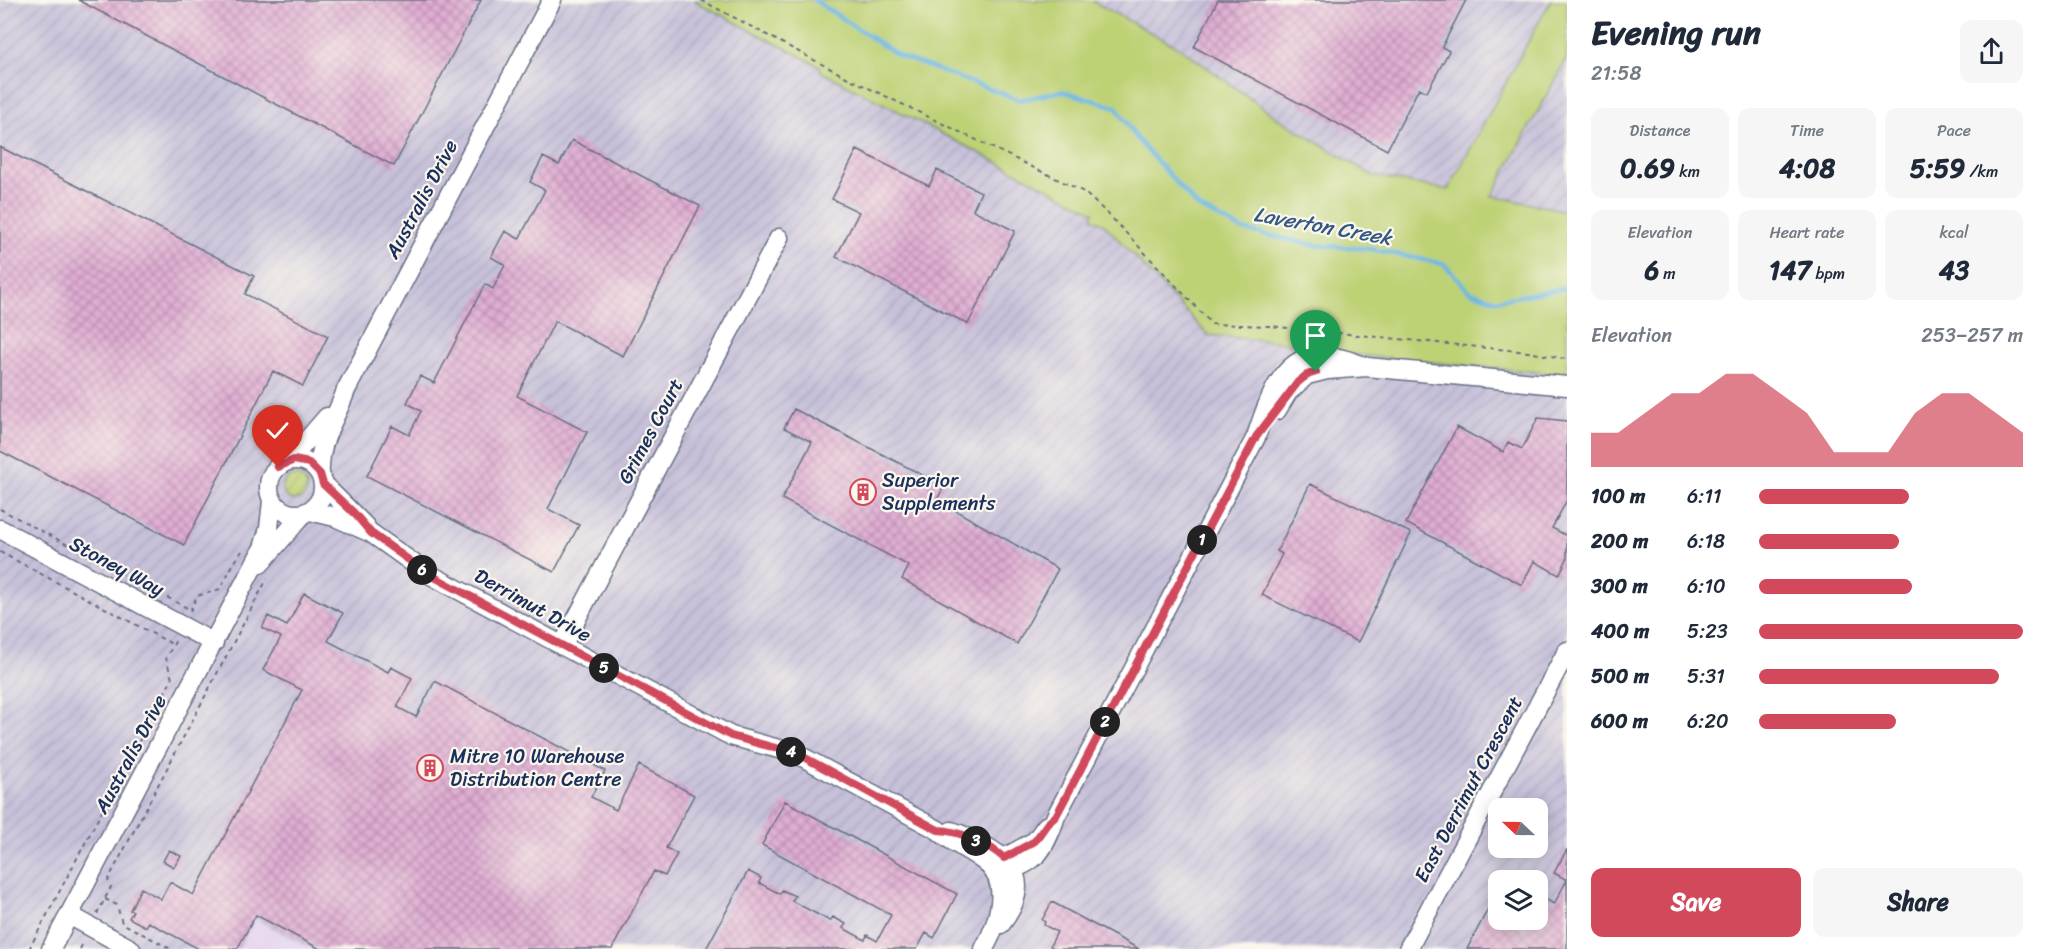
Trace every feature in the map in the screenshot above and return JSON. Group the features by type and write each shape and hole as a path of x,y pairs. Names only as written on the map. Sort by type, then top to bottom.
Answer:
{"street":[{"name":"Australis Drive","path":"321,479 320,461 324,439 346,390 552,0"},
{"name":"Australis Drive","path":"536,31 566,0"},
{"name":"Grimes Court","path":"562,646 779,238"},
{"path":"986,945 1000,899 1004,868 1035,841 1056,816 1256,437 1274,393 1286,373 1294,365 1315,356 1342,358 1367,367 1567,386"},
{"name":"Australis Drive","path":"289,461 346,390"},
{"path":"299,460 309,463 321,479 321,497 307,512 293,515 283,512 272,501 268,489 270,477 278,467 289,461 299,460"},
{"name":"Derrimut Drive","path":"321,479 371,533"},
{"name":"Australis Drive","path":"51,949 247,579 268,536 272,501"},
{"name":"Australis Drive","path":"247,579 307,512"},
{"name":"Derrimut Drive","path":"307,512 335,517 371,533 427,573 731,736 812,760 938,830 953,843 986,862 1004,868"},
{"name":"Stoney Way","path":"0,529 214,643"},
{"name":"East Derrimut Crescent","path":"1408,949 1567,651"},
{"path":"69,915 131,949"}],"path":[{"path":"701,0 848,78 1084,192 1109,215 1212,324 1269,326 1528,352 1567,359"},
{"path":"0,509 191,610"},
{"path":"0,552 174,644 166,658 172,679 29,949"},
{"path":"105,899 117,905 122,923 171,949"}],"shaded area":[{"path":"0,0 1567,0 1567,949 311,949 255,919 239,949 0,949"},
{"path":"255,919 311,949 239,949"}],"green space":[{"path":"693,0 1090,0 1180,48 1276,117 1373,176 1448,190 1551,0 1567,0 1567,57 1492,196 1567,211 1567,375 1345,354 1283,342 1208,335 1104,224 1092,218 1094,212 820,71 821,67"},
{"path":"295,476 300,477 306,483 306,493 300,499 295,500 290,499 284,493 283,488 284,483 290,477"}],"building":[{"path":"78,0 481,0 394,166"},
{"path":"1218,0 1466,0 1442,47 1449,51 1427,92 1419,88 1387,150 1194,47"},
{"path":"572,140 700,206 623,356 555,321 517,396 587,432 548,509 579,525 554,572 367,476 392,426 409,435 421,411 407,403 420,376 434,383 485,284 493,289 505,265 491,257 505,231 519,239 545,190 530,182 543,157 559,165"},
{"path":"0,147 254,276 245,294 328,336 303,386 273,371 184,545 0,451"},
{"path":"857,150 929,186 937,170 981,192 973,210 1015,231 968,324 836,257 859,212 832,199"},
{"path":"794,409 944,486 937,500 1058,569 1017,644 902,579 909,566 782,499 812,442 784,428"},
{"path":"1538,418 1567,421 1567,500 1552,528 1567,536 1567,559 1559,575 1534,561 1522,585 1406,523 1457,427 1503,452 1508,442 1522,449"},
{"path":"1310,484 1411,533 1358,642 1262,595 1282,554 1277,551"},
{"name":"Mitre 10 Warehouse Distribution Centre","path":"304,593 343,613 328,641 388,672 391,667 412,678 397,707 416,717 435,681 605,771 591,797 616,810 639,765 694,795 666,848 677,854 665,876 654,871 612,949 320,949 256,915 237,949 199,949 148,922 146,927 129,918 133,911 130,910 141,888 161,899 170,882 193,895 302,690 263,670 281,637 262,628 268,616 287,626"},
{"path":"785,801 957,894 934,938 926,933 917,949 706,949 748,871 761,878 759,883 780,894 782,890 795,896 792,901 830,921 833,917 846,924 843,928 865,940 867,935 877,941 891,915 762,845"},
{"path":"1567,849 1567,880 1554,873"},
{"path":"169,850 181,856 174,867 163,861"},
{"path":"1567,880 1567,949 1467,949 1488,909 1488,930 1548,930 1548,901 1554,904"},
{"path":"1052,902 1139,949 1056,949 1050,946 1057,932 1044,925 1045,922 1042,920"}],"waterway":[{"name":"Laverton Creek","path":"814,0 899,56 1020,100 1062,91 1116,107 1138,140 1198,207 1243,230 1315,245 1371,249 1444,264 1470,292 1496,300 1567,288"}],"place":[{"name":"Superior Supplements","path":"863,492"},
{"name":"Mitre 10 Warehouse Distribution Centre","path":"430,768"}],"route":[{"path":"278,467 294,460 309,463 320,474 323,484 354,513 371,533 407,561 562,646 731,736 812,760 938,830 957,832 996,851 1004,858 1035,841 1056,816 1256,437 1288,392 1307,375 1316,372"}]}
